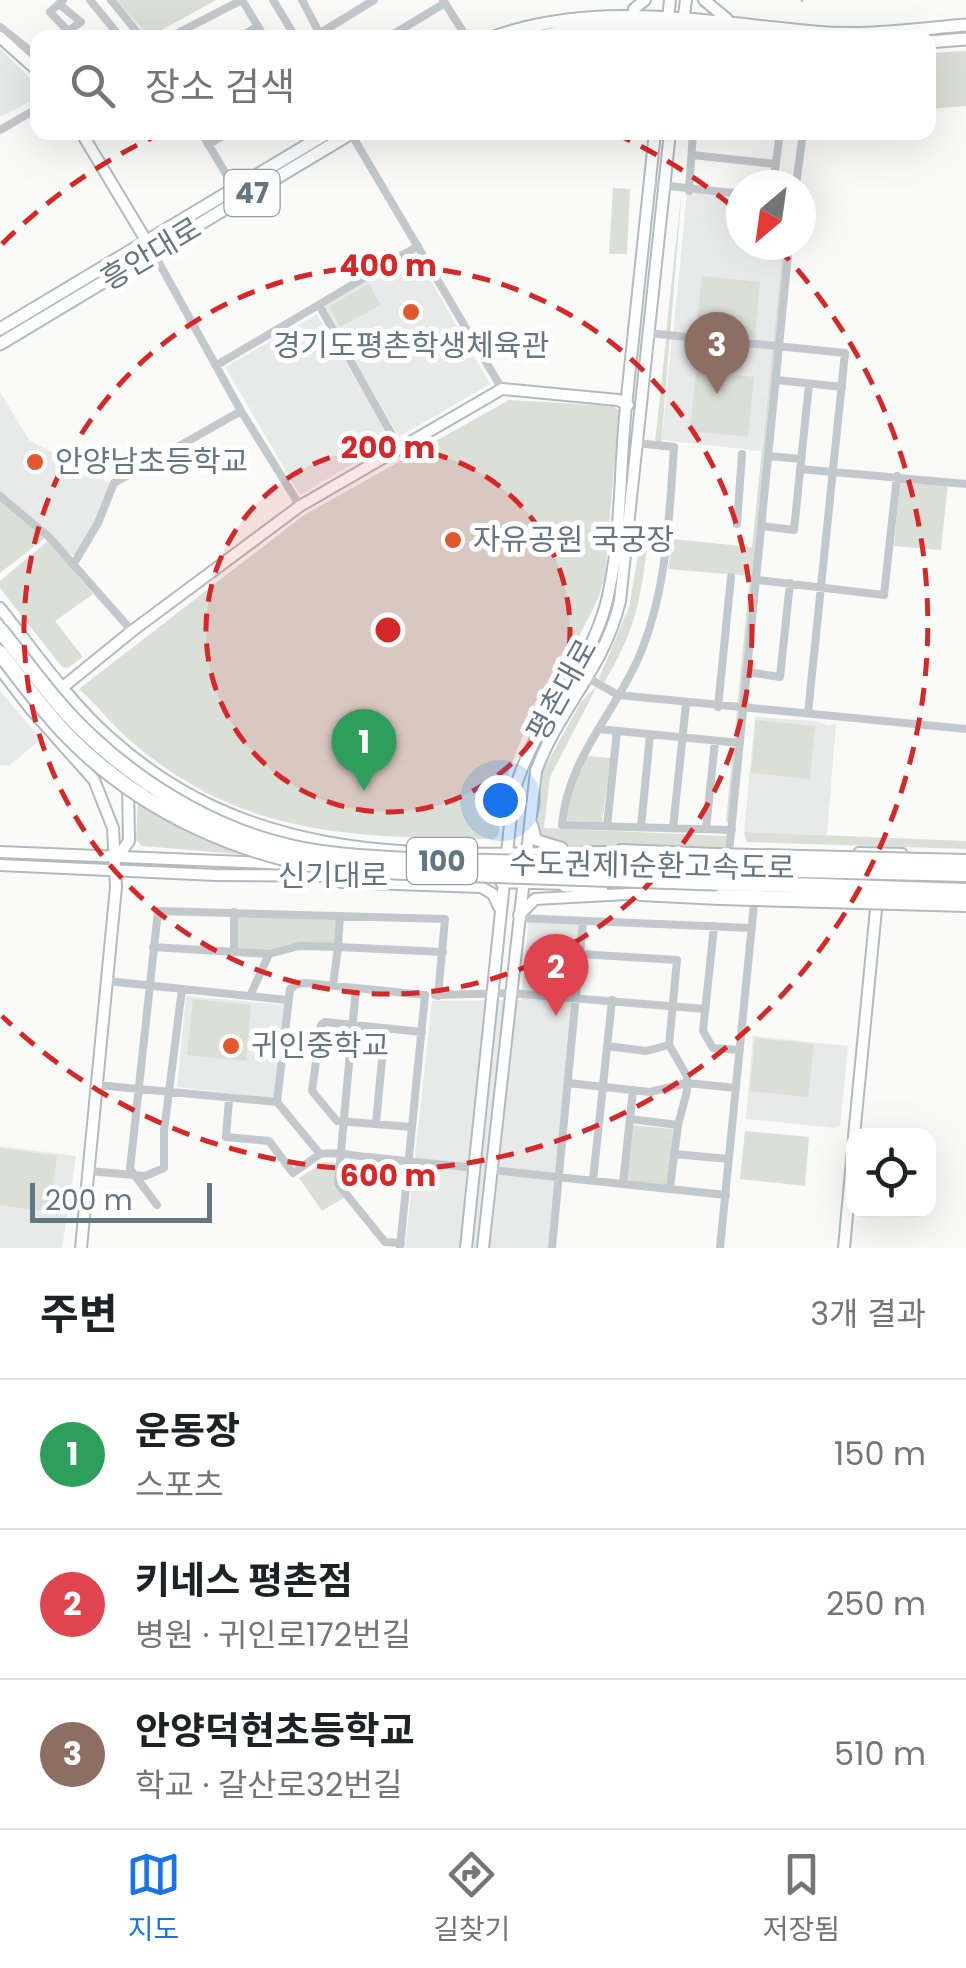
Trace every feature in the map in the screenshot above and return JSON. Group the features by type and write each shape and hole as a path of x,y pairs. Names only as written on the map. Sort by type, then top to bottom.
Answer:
{"highway":[{"name":"수도권제1순환고속도로","path":"1,618 50,693 118,762 201,813 291,847 340,856 408,860 966,877"},
{"name":"수도권제1순환고속도로","path":"0,653 64,732 120,780 192,826 267,855 307,865 348,870 966,892"},
{"path":"621,852 966,859"},
{"path":"641,893 966,907"}],"main road":[{"path":"512,30 565,14 634,9 668,18"},
{"path":"564,30 668,18 724,30"},
{"path":"858,30 966,25"},
{"path":"936,41 966,38"},
{"name":"흥안대로","path":"150,246 235,189 325,140"},
{"name":"흥안대로","path":"0,344 114,268 326,140"},
{"name":"흥안대로","path":"0,329 114,268"}],"street":[{"path":"90,0 114,30"},
{"path":"111,0 135,30"},
{"path":"184,30 242,0 260,30"},
{"path":"273,0 291,30"},
{"path":"327,30 374,0"},
{"path":"634,9 645,0"},
{"path":"704,0 724,30"},
{"path":"306,1 316,30"},
{"path":"399,30 444,1 461,30"},
{"path":"616,24 625,30"},
{"path":"252,30 258,26"},
{"path":"0,27 30,51"},
{"path":"0,37 30,64"},
{"path":"0,130 30,113"},
{"path":"86,140 300,506"},
{"path":"205,140 235,189"},
{"path":"208,145 216,140"},
{"path":"355,140 502,389"},
{"name":"평촌대로","path":"466,1248 514,796 521,766 539,729 590,644 603,614 614,564 626,404 654,140"},
{"name":"평촌대로","path":"483,1248 536,770 544,748 603,653 616,619 629,534 669,140"},
{"path":"689,190 693,140"},
{"path":"775,170 779,140"},
{"path":"798,170 801,140"},
{"path":"692,156 776,164"},
{"path":"651,184 726,193"},
{"path":"217,365 418,246"},
{"path":"788,260 732,830 723,854 880,853 966,859"},
{"path":"319,305 400,448"},
{"path":"648,333 846,353 808,713"},
{"path":"777,380 842,387"},
{"path":"762,526 794,530 810,384"},
{"path":"63,687 300,506 502,389 618,400 641,407"},
{"path":"73,564 98,523 114,483 241,411"},
{"path":"636,442 674,447 658,601 649,632 618,696 571,778 562,825 732,830"},
{"path":"737,524 742,454"},
{"path":"769,456 833,471 966,484"},
{"path":"758,580 884,595 897,476"},
{"path":"0,496 49,536 132,631"},
{"path":"629,534 666,538"},
{"path":"718,707 731,577"},
{"path":"748,672 780,677 790,583"},
{"path":"1,618 17,630 108,736 165,780 252,824 295,838 360,849 507,854 621,852"},
{"path":"1,618 33,665 128,770 207,814 251,832 409,872"},
{"path":"17,630 33,665"},
{"path":"1,673 94,780 113,828 117,864 81,1248"},
{"path":"588,678 618,696 966,729"},
{"path":"674,828 686,704"},
{"path":"598,729 740,743"},
{"path":"607,826 617,732"},
{"path":"641,827 650,734"},
{"path":"108,736 128,770 129,841 117,864"},
{"path":"706,829 715,740"},
{"path":"530,809 536,840 550,846 604,852"},
{"name":"신기대로","path":"0,852 216,875 409,872 436,868 504,877"},
{"path":"436,868 468,853"},
{"path":"855,1128 880,853"},
{"name":"신기대로","path":"0,865 117,864 504,877 966,877"},
{"path":"368,884 409,872"},
{"path":"216,875 481,887 498,901 500,918"},
{"name":"신기대로","path":"523,877 538,884 966,892"},
{"path":"538,884 754,904 966,907"},
{"path":"518,917 535,898 641,893"},
{"path":"720,1248 754,904"},
{"path":"157,1205 130,1170 158,911 445,919 438,996"},
{"path":"234,912 234,951"},
{"path":"333,986 340,916"},
{"path":"518,917 752,928"},
{"path":"552,1248 583,921"},
{"path":"714,926 703,1031 713,1048 740,1050"},
{"path":"154,948 269,954 299,946 443,952"},
{"path":"250,996 269,954"},
{"path":"580,954 676,960 669,1045 687,1083 670,1188"},
{"path":"106,981 287,1000"},
{"path":"320,1154 277,1102 287,1000 290,989 297,984 438,996 510,992 705,1010"},
{"path":"356,988 338,1184 385,1242 400,1246 425,995"},
{"path":"88,1171 136,1176 164,1168 164,1131 182,989"},
{"path":"593,1180 612,1000"},
{"path":"412,1128 337,1121 312,1091 320,1026 325,1022 422,1032"},
{"path":"376,1124 385,1028"},
{"path":"607,1046 646,1051 669,1045"},
{"path":"487,1060 504,1062"},
{"path":"568,1083 664,1091 687,1083 736,1088"},
{"path":"98,1086 277,1102"},
{"path":"623,1183 633,1090"},
{"path":"229,1098 226,1137 269,1141 293,1173 320,1154 476,1168"},
{"path":"630,1119 678,1126"},
{"path":"674,1154 729,1159"},
{"path":"491,1170 726,1195"},
{"path":"844,1248 847,1218"}],"shaded area":[{"path":"116,0 216,0 162,30 143,30"},
{"path":"0,48 30,79 30,102 0,117"},
{"path":"966,51 966,106 936,108 936,53"},
{"path":"613,188 630,189 627,254 609,254"},
{"path":"682,188 670,335 666,333"},
{"path":"687,192 726,197 726,260 781,260 773,344 673,336"},
{"path":"415,253 490,384 399,437 323,306"},
{"path":"781,260 787,260 729,823 726,821 750,576 668,569 672,539 752,547"},
{"path":"702,276 760,282 755,338 696,332"},
{"path":"369,284 381,305 340,327 329,306"},
{"path":"317,314 392,441 300,495 225,367"},
{"path":"670,337 661,446 655,442 666,340"},
{"path":"672,337 773,346 761,451 662,440"},
{"path":"696,371 754,377 748,437 690,431"},
{"name":"안양남초등학교","path":"0,392 29,440 111,484 96,522 75,555 0,492"},
{"path":"509,400 613,406 619,410 605,576 598,599 564,666 558,668 526,728 510,767 498,835 494,839 349,833 260,815 217,798 175,774 126,737 79,689 304,515"},
{"path":"900,481 948,482 941,550 894,546"},
{"path":"0,499 45,538 0,573"},
{"path":"641,538 648,540 635,615 603,684 599,678 629,607"},
{"path":"48,541 93,594 55,621 83,657 68,668 62,667 0,588 0,581"},
{"path":"597,686 550,777 544,828 727,836 725,850 549,845 539,838 536,830 541,774 581,702"},
{"path":"0,691 41,739 9,766 0,765"},
{"path":"755,717 817,721 829,726 836,723 827,835 744,832"},
{"path":"756,720 815,726 810,779 751,773"},
{"path":"587,756 611,758 602,822 565,821 577,771"},
{"path":"139,777 205,817 333,862 142,846 136,840"},
{"path":"744,832 966,841 966,849 747,842"},
{"path":"238,916 338,917 335,944 269,952 237,949"},
{"path":"529,917 581,918 551,1248 405,1248 432,1001 521,1000"},
{"name":"귀인중학교","path":"186,996 285,1005 274,1098 177,1087"},
{"path":"193,999 251,1005 246,1061 187,1055"},
{"path":"753,1036 848,1046 840,1126 746,1119"},
{"path":"755,1038 814,1044 808,1097 750,1091"},
{"path":"631,1125 673,1129 669,1186 626,1182"},
{"path":"745,1131 809,1137 805,1186 740,1179"},
{"path":"0,1146 76,1156 62,1248 0,1248"},
{"path":"0,1148 57,1156 49,1212 0,1205"},
{"path":"324,1162 338,1163 336,1185 345,1197 322,1211 299,1178"}],"place":[{"name":"경기도평촌학생체육관","path":"411,312"},
{"name":"안양덕현초등학교","path":"717,394"},
{"name":"안양남초등학교","path":"35,462"},
{"name":"자유공원 국궁장","path":"453,540"},
{"name":"운동장","path":"364,791"},
{"name":"키네스 평촌점","path":"556,1016"},
{"name":"귀인중학교","path":"231,1046"}]}
